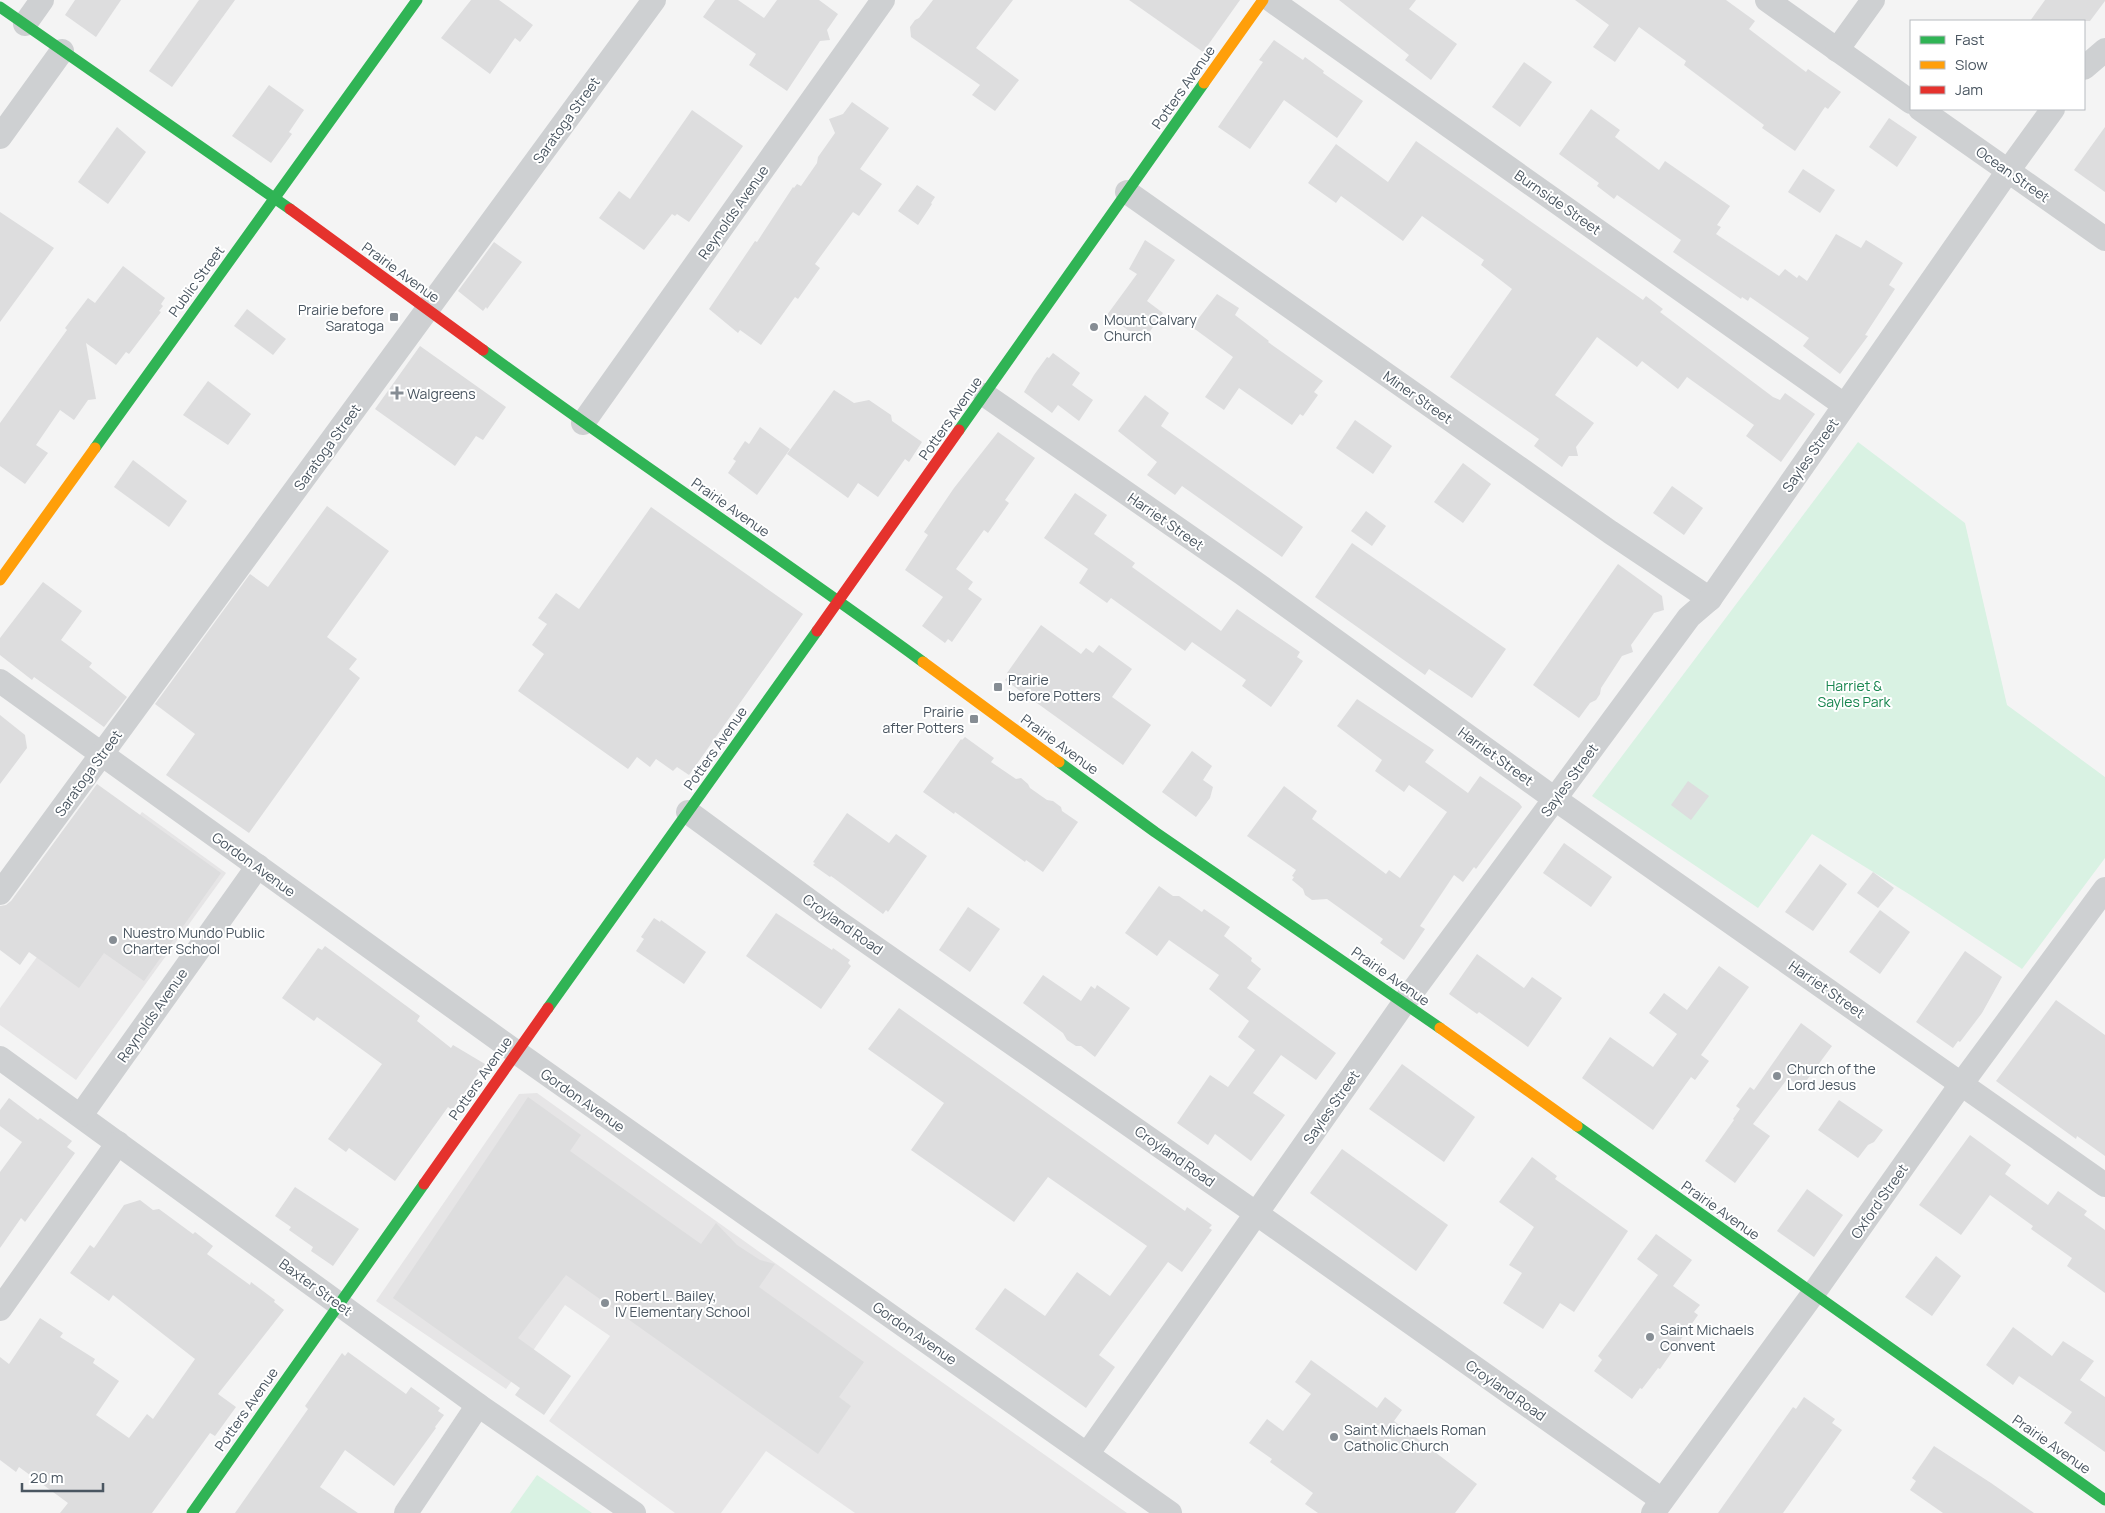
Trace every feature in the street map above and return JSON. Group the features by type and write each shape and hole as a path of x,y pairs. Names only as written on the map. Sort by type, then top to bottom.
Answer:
{"street":[{"path":"25,24 42,0"},
{"name":"Public Street","path":"0,580 417,0"},
{"name":"Saratoga Street","path":"0,894 654,0"},
{"name":"Reynolds Avenue","path":"584,423 883,0"},
{"name":"Potters Avenue","path":"192,1513 516,1052 986,395 1263,0"},
{"name":"Burnside Street","path":"1271,0 1844,405"},
{"path":"1767,0 1910,101"},
{"path":"1837,50 1873,0"},
{"name":"Prairie Avenue","path":"0,7 274,198 584,423 838,600 1155,832 1404,1003 2105,1500"},
{"path":"2085,67 2105,50"},
{"path":"0,137 62,51"},
{"name":"Ocean Street","path":"1921,110 2105,239"},
{"name":"Sayles Street","path":"1088,1454 1404,1003 1689,617 1710,599 2008,170 2052,110"},
{"name":"Miner Street","path":"1127,192 1610,532 1710,599"},
{"name":"Harriet Street","path":"986,395 1243,574 1555,799 2105,1185"},
{"name":"Gordon Avenue","path":"0,681 516,1052 1170,1513"},
{"name":"Croyland Road","path":"688,812 834,919 1257,1214 1658,1506"},
{"name":"Reynolds Avenue","path":"81,1116 258,866"},
{"name":"Oxford Street","path":"1658,1506 1814,1294 1962,1083 2105,889"},
{"name":"Baxter Street","path":"0,1058 478,1405 634,1513"},
{"path":"0,1309 118,1143"},
{"path":"406,1513 478,1405"}],"shaded area":[{"name":"Nuestro Mundo Public Charter School","path":"142,812 226,873 76,1080 0,1025 0,1008"},
{"name":"Robert L. Bailey, IV Elementary School","path":"537,1093 1127,1513 855,1513 766,1451 721,1513 675,1513 549,1421 610,1336 565,1305 506,1389 376,1301 519,1094"}],"green space":[{"name":"Harriet & Sayles Park","path":"1858,442 1965,523 2007,705 2105,777 2105,858 2022,969 1912,896 1812,834 1758,908 1592,796"},
{"path":"537,1475 592,1513 510,1513"}],"building":[{"path":"75,0 121,0 96,37 65,15"},
{"path":"199,0 235,0 172,87 149,71"},
{"path":"471,0 499,0 533,25 520,42 515,38 490,74 441,38"},
{"path":"715,0 738,0 764,18 777,0 819,0 838,14 827,30 830,40 820,41 787,91 749,65 756,54 703,17"},
{"path":"933,0 1013,0 976,48 1019,80 995,111 972,95 980,85 911,37 910,27"},
{"path":"1129,0 1240,0 1203,52"},
{"path":"1339,0 1416,0 1409,9 1457,44 1431,80 1405,60 1409,55"},
{"path":"1575,0 1726,0 1755,21 1749,29 1806,72 1808,69 1841,92 1828,109 1825,107 1795,151 1762,128 1764,125 1684,65 1686,61 1639,27 1615,62 1593,47 1609,25"},
{"path":"2045,0 2105,0 2090,21 2031,20"},
{"path":"1274,40 1303,60 1305,57 1324,71 1323,73 1363,101 1337,138 1284,100 1250,149 1218,127 1263,62 1259,60"},
{"path":"1524,62 1552,82 1520,127 1492,107"},
{"path":"269,85 304,110 289,132 292,134 271,163 232,136"},
{"path":"852,102 889,128 860,169 882,184 859,216 853,212 815,264 820,268 798,299 795,297 761,345 740,330 738,333 709,309 755,241 757,242 793,187 797,184 801,186 817,163 818,157 835,133 829,119 843,114"},
{"path":"1591,109 1620,130 1615,137 1659,170 1665,161 1730,206 1717,225 1721,227 1716,234 1779,276 1785,269 1797,278 1799,275 1807,281 1836,234 1861,248 1866,240 1903,263 1889,285 1895,289 1865,335 1868,336 1840,374 1803,346 1809,338 1750,297 1748,301 1742,297 1741,299 1673,252 1681,240 1617,195 1614,199 1597,186 1599,183 1559,154"},
{"path":"692,110 743,146 689,222 677,214 675,216 672,214 644,250 599,218 619,191 630,199"},
{"path":"1889,118 1917,137 1897,167 1869,147"},
{"path":"117,127 146,152 108,204 78,182"},
{"path":"2105,127 2105,192 2074,170"},
{"path":"1416,141 1643,300 1646,296 1663,309 1660,312 1773,397 1780,400 1785,393 1815,414 1781,462 1746,436 1754,425 1687,377 1678,389 1642,361 1637,367 1597,337 1555,395 1594,423 1576,447 1578,456 1569,456 1562,467 1534,446 1539,439 1450,377 1512,289 1481,265 1484,260 1422,216 1403,241 1341,196 1336,203 1308,183 1336,144 1388,182"},
{"path":"1803,169 1835,190 1820,213 1788,192"},
{"path":"917,185 935,197 918,225 898,211"},
{"path":"0,212 54,248 0,322"},
{"path":"1145,240 1175,260 1147,301 1163,313 1143,341 1107,315 1137,274 1129,269"},
{"path":"494,242 522,262 487,309 486,307 483,311 458,291"},
{"path":"123,266 165,298 161,304 163,306 159,311 161,312 129,354 126,352 116,365 86,343 96,399 88,400 74,420 60,410 36,445 48,453 25,484 0,466 0,423 67,330 65,328 88,298 95,303"},
{"path":"1217,294 1239,308 1235,315 1268,342 1323,381 1314,392 1318,395 1303,416 1300,414 1292,425 1239,388 1224,410 1205,397 1233,357 1192,327"},
{"path":"247,309 286,339 273,355 234,326"},
{"name":"Walgreens","path":"420,346 506,407 483,440 476,436 455,466 375,409"},
{"path":"1053,353 1080,373 1072,385 1093,400 1079,421 1058,405 1052,413 1024,392 1047,357 1049,358"},
{"path":"208,381 251,414 228,445 183,415"},
{"path":"834,390 854,403 869,400 891,415 892,421 922,442 909,462 905,459 878,497 858,483 848,498 787,454"},
{"path":"1145,395 1169,413 1161,426 1303,527 1282,557 1182,486 1175,495 1147,475 1157,462 1118,431"},
{"path":"1355,420 1392,446 1373,474 1336,448"},
{"path":"760,427 790,449 757,495 728,473 736,461 733,459 745,441 749,444"},
{"path":"998,432 1035,458 1005,500 1009,503 988,533 984,530 956,569 973,582 968,589 982,599 952,642 948,639 945,643 922,626 943,597 905,570 928,535 924,532 954,488"},
{"path":"133,460 187,501 169,527 114,487"},
{"path":"1463,463 1491,484 1463,523 1434,502"},
{"path":"1672,486 1703,508 1684,535 1653,513"},
{"path":"1075,493 1107,515 1094,534 1135,563 1132,567 1221,631 1237,609 1300,652 1297,657 1303,661 1271,707 1242,686 1246,680 1192,642 1185,651 1111,598 1107,603 1079,583 1088,569 1044,538"},
{"path":"327,506 389,551 327,637 357,659 349,669 360,678 249,833 166,775 195,734 155,704 250,574 268,587"},
{"path":"651,507 803,614 689,775 677,767 673,771 656,759 650,767 637,757 628,769 518,691 544,654 532,645 547,624 538,618 556,593 579,609"},
{"path":"1366,511 1386,526 1372,546 1351,531"},
{"path":"1352,543 1506,649 1472,698 1429,669 1425,675 1315,597"},
{"path":"1618,564 1662,596 1664,610 1654,613 1631,645 1633,652 1622,656 1601,688 1596,700 1590,703 1579,718 1533,685"},
{"path":"43,582 82,611 61,640 92,663 89,667 127,697 104,727 34,677 32,680 0,655 0,638"},
{"path":"1041,625 1081,654 1086,648 1093,653 1099,645 1132,669 1112,697 1151,725 1123,765 1005,680 1009,675 1007,673"},
{"path":"1357,699 1434,750 1425,762 1468,793 1480,776 1522,807 1476,869 1474,867 1463,882 1454,875 1420,926 1425,929 1404,960 1380,943 1383,939 1327,899 1312,900 1305,895 1303,889 1292,880 1296,870 1247,836 1284,786 1317,811 1312,819 1386,874 1389,870 1400,878 1447,812 1409,785 1404,792 1375,771 1382,760 1337,726"},
{"path":"0,715 25,735 27,748 0,784"},
{"path":"965,737 994,758 991,762 1016,779 1021,778 1030,788 1047,800 1053,801 1061,807 1062,811 1078,822 1043,872 1026,860 1025,862 955,812 954,814 923,792 961,739"},
{"path":"1192,751 1212,766 1203,780 1213,787 1210,798 1196,817 1162,792"},
{"path":"1688,781 1709,796 1691,820 1671,805"},
{"path":"97,784 221,873 144,981 104,953 79,988 29,952 20,965 0,950 0,906 6,905 11,901"},
{"path":"847,813 889,843 896,834 927,856 888,912 886,910 883,914 813,865 815,863 813,862"},
{"path":"1564,843 1612,877 1591,907 1543,873"},
{"path":"1820,864 1847,884 1813,931 1785,912"},
{"path":"1873,872 1894,888 1878,908 1857,893"},
{"path":"1159,886 1173,896 1179,896 1202,912 1204,909 1230,927 1224,936 1252,958 1251,961 1261,969 1247,988 1336,1053 1316,1080 1281,1055 1253,1093 1285,1115 1251,1161 1215,1134 1208,1145 1177,1123 1210,1075 1228,1087 1255,1050 1238,1037 1249,1021 1209,989 1219,975 1169,940 1157,956 1125,933"},
{"path":"968,907 1000,929 970,972 939,950"},
{"path":"1880,910 1910,932 1880,974 1849,952"},
{"path":"776,913 850,960 848,963 851,966 821,1009 746,956"},
{"path":"654,918 660,922 661,920 706,952 684,984 636,951 644,939 641,937"},
{"path":"325,946 420,1016 417,1021 451,1048 453,1045 485,1064 452,1110 448,1107 395,1181 349,1148 346,1152 328,1139 382,1064 317,1017 314,1021 282,998 318,948 322,950"},
{"path":"1965,951 2002,977 1982,1013 1960,1042 1958,1041 1953,1048 1916,1022"},
{"path":"1477,954 1524,988 1532,977 1562,998 1528,1047 1479,1012 1477,1014 1449,994"},
{"path":"1719,966 1749,987 1701,1055 1709,1061 1695,1080 1691,1077 1653,1130 1582,1078 1610,1037 1653,1067 1677,1034 1649,1013 1664,993 1687,1010"},
{"path":"1043,975 1081,1001 1091,986 1095,989 1097,985 1130,1008 1095,1057 1081,1046 1076,1046 1067,1040 1063,1033 1023,1003"},
{"path":"2056,1000 2105,1035 2105,1156 2077,1136 2076,1139 1996,1081"},
{"path":"899,1008 1185,1211 1187,1207 1212,1225 1209,1228 1212,1230 1182,1272 1168,1262 1099,1355 1115,1367 1086,1408 975,1329 1005,1288 1045,1316 1077,1272 1110,1296 1147,1246 1048,1177 1014,1222 911,1150 944,1103 868,1049"},
{"path":"1801,1023 1832,1046 1801,1088 1788,1078 1753,1124 1770,1136 1735,1183 1705,1161 1734,1120 1740,1109 1736,1106 1750,1087 1754,1090"},
{"path":"1402,1064 1475,1117 1444,1162 1369,1109"},
{"name":"Robert L. Bailey, IV Elementary School","path":"528,1097 581,1135 570,1151 701,1244 716,1223 737,1245 760,1260 775,1264 759,1287 864,1362 839,1397 851,1406 818,1454 566,1275 518,1338 571,1376 544,1415 515,1395 520,1388 393,1298"},
{"path":"9,1098 38,1120 40,1118 72,1141 67,1147 75,1153 25,1222 21,1218 0,1248 0,1172 22,1142 0,1126 0,1110"},
{"path":"1839,1100 1883,1130 1858,1158 1818,1130"},
{"path":"1970,1135 2011,1165 2005,1174 2048,1205 2058,1191 2087,1211 2084,1215 2105,1230 2105,1293 2067,1266 2072,1258 2031,1229 2033,1226 1990,1195 1961,1235 1919,1205"},
{"path":"1342,1149 1448,1225 1416,1271 1310,1193"},
{"path":"1532,1157 1557,1176 1555,1179 1628,1231 1574,1312 1560,1303 1543,1329 1503,1303 1522,1273 1509,1265 1534,1227 1499,1202"},
{"path":"295,1187 359,1229 333,1266 311,1251 313,1247 289,1230 291,1227 275,1216"},
{"path":"1807,1189 1843,1215 1814,1257 1777,1231"},
{"path":"140,1200 153,1210 159,1209 193,1234 195,1232 213,1246 207,1254 250,1285 251,1282 275,1300 274,1302 284,1310 218,1394 236,1407 215,1436 210,1433 152,1513 60,1513 68,1503 19,1467 16,1472 0,1460 0,1357 9,1364 40,1318 63,1333 60,1337 95,1359 93,1363 119,1381 96,1415 129,1438 147,1414 153,1419 195,1359 113,1295 109,1301 70,1273 90,1245 94,1248 124,1205"},
{"path":"1656,1234 1692,1260 1673,1286 1700,1305 1694,1312 1698,1315 1660,1369 1658,1368 1632,1399 1594,1371 1602,1360 1598,1356 1658,1275 1637,1259"},
{"path":"1936,1256 1961,1276 1932,1316 1905,1297"},
{"path":"2013,1327 2052,1356 2063,1341 2094,1361 2080,1380 2105,1397 2105,1452 2064,1423 2072,1412 2019,1376 2013,1385 1986,1365"},
{"path":"348,1352 406,1394 411,1387 440,1408 438,1411 444,1415 436,1428 394,1486 345,1450 320,1487 358,1513 235,1513 308,1409 305,1406 342,1353 345,1356"},
{"name":"Saint Michaels Roman Catholic Church","path":"1311,1360 1377,1408 1385,1397 1402,1410 1394,1421 1477,1484 1455,1513 1318,1513 1305,1504 1313,1493 1270,1462 1272,1459 1249,1443 1267,1419 1283,1431 1311,1394 1295,1382"},
{"path":"1804,1397 1835,1419 1832,1423 1842,1430 1783,1513 1718,1513 1793,1407 1796,1409"},
{"path":"1934,1446 2034,1513 1943,1513 1910,1490 1916,1481 1912,1478"}],"traffic: fast":[{"path":"95,448 417,0"},
{"path":"0,7 290,209"},
{"path":"959,430 1204,83"},
{"path":"483,350 923,662"},
{"path":"548,1008 817,631"},
{"path":"1059,762 1155,832 1440,1028"},
{"path":"1577,1126 2105,1500"},
{"path":"192,1513 424,1184"}],"traffic: slow":[{"path":"1204,83 1263,0"},
{"path":"0,580 95,448"},
{"path":"923,662 1059,762"},
{"path":"1440,1028 1577,1126"}],"traffic: jam":[{"path":"290,209 483,350"},
{"path":"817,631 959,430"},
{"path":"424,1184 548,1008"}],"place":[{"name":"Prairie before Saratoga","path":"394,317"},
{"name":"Mount Calvary Church","path":"1094,327"},
{"name":"Walgreens","path":"397,393"},
{"name":"Prairie before Potters","path":"998,687"},
{"name":"Prairie after Potters","path":"974,719"},
{"name":"Nuestro Mundo Public Charter School","path":"113,940"},
{"name":"Church of the Lord Jesus","path":"1777,1076"},
{"name":"Robert L. Bailey, IV Elementary School","path":"605,1303"},
{"name":"Saint Michaels Convent","path":"1650,1337"},
{"name":"Saint Michaels Roman Catholic Church","path":"1334,1437"}]}
